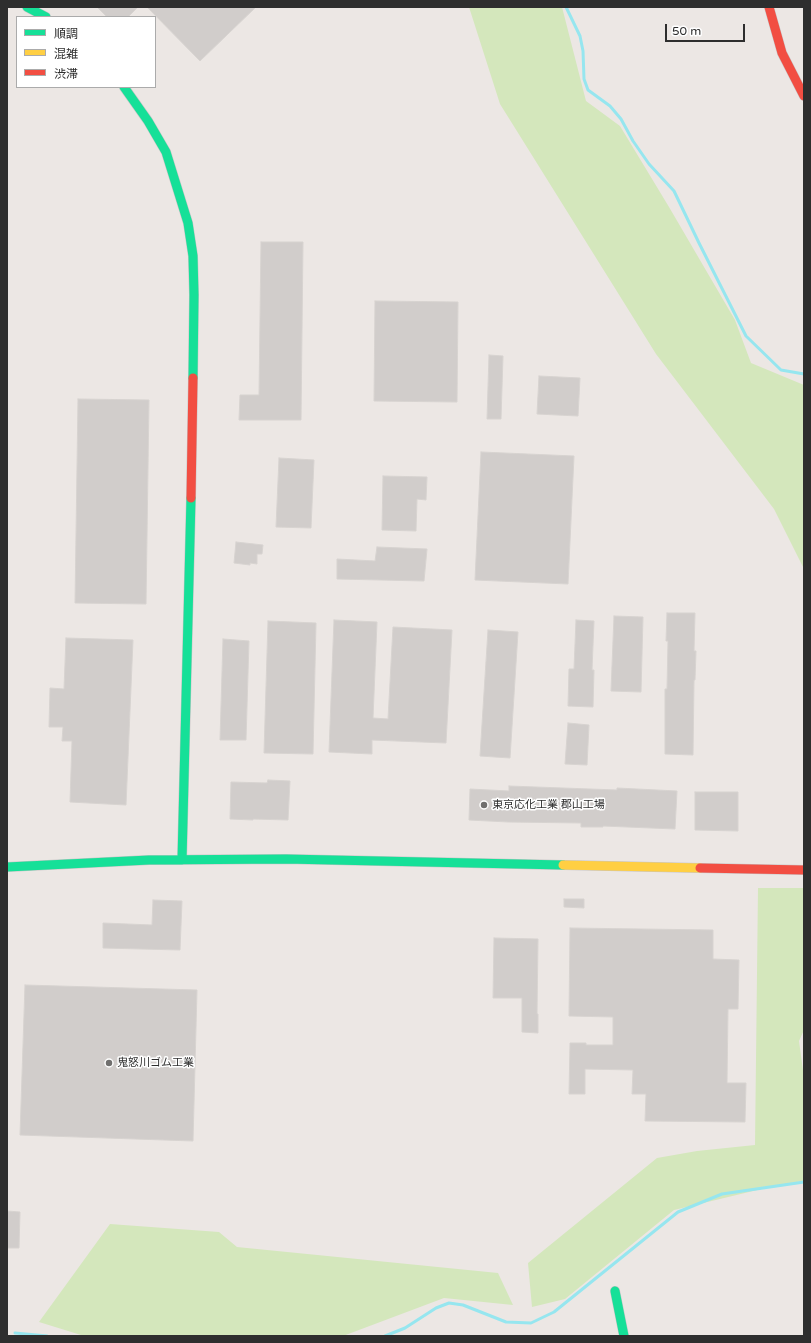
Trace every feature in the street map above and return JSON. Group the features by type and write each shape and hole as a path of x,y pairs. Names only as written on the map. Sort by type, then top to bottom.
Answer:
{"street":[{"path":"27,7 44,16"},
{"path":"769,7 782,53 804,96"},
{"path":"125,88 148,121 166,152 188,223 193,256 194,295 192,433 182,860"},
{"path":"7,866 182,860 294,859 804,870"},
{"path":"615,1291 624,1336"}],"green space":[{"path":"469,7 562,7 586,101 620,126 735,320 751,363 804,385 804,569 774,509 656,354 500,104"},
{"path":"758,888 804,888 804,1030 799,1041 804,1078 803,1181 774,1186 674,1210 565,1299 532,1307 528,1263 657,1158 697,1151 755,1145"},
{"path":"110,1224 219,1232 237,1247 498,1273 513,1305 444,1298 343,1336 90,1336 81,1335 39,1322"}],"building":[{"path":"97,7 138,7 129,16 106,16"},
{"path":"147,7 256,7 200,61"},
{"path":"261,242 303,242 301,420 239,420 240,395 259,395"},
{"path":"375,301 458,302 457,402 374,401"},
{"path":"489,355 503,356 501,419 487,419"},
{"path":"539,376 580,378 578,416 537,414"},
{"path":"78,399 149,400 146,604 75,603"},
{"path":"481,452 574,456 568,584 475,580"},
{"path":"279,458 314,460 311,528 276,527"},
{"path":"383,476 427,477 426,500 417,499 416,531 382,530"},
{"path":"236,542 263,545 262,554 257,554 257,564 250,563 250,565 234,563"},
{"path":"377,547 427,549 424,581 337,579 337,559 375,561"},
{"path":"667,613 695,613 694,651 696,651 693,755 665,754 665,689 667,689 668,641 666,641"},
{"path":"614,616 643,617 641,692 611,691"},
{"path":"334,620 377,622 373,718 388,719 393,627 452,630 446,743 372,740 372,754 329,752"},
{"path":"576,620 594,621 592,670 594,670 593,707 568,706 569,669 574,669"},
{"path":"268,621 316,623 313,754 264,753"},
{"path":"488,630 518,632 510,758 480,756"},
{"path":"66,638 133,640 126,805 70,802 72,741 62,741 63,727 49,727 50,688 64,689"},
{"path":"223,639 249,641 246,740 220,740"},
{"path":"568,723 589,725 587,765 565,764"},
{"path":"268,780 290,781 288,820 230,819 231,782 267,783"},
{"path":"509,786 617,790 617,788 677,791 675,829 603,826 581,827 581,823 469,820 470,789 509,791"},
{"path":"695,792 738,792 738,831 695,830"},
{"path":"564,899 584,899 584,908 564,907"},
{"path":"153,900 182,901 180,950 103,948 103,923 152,925"},
{"path":"570,928 713,930 713,959 739,960 738,1009 728,1009 727,1083 746,1083 745,1122 645,1121 646,1094 632,1094 633,1070 585,1069 585,1094 569,1094 570,1043 586,1043 586,1045 613,1045 613,1017 569,1016"},
{"path":"494,938 538,939 538,1033 522,1032 522,998 493,998"},
{"name":"鬼怒川ゴム工業","path":"25,985 197,990 193,1141 20,1135"},
{"path":"7,1211 20,1212 19,1248 7,1248"}],"waterway":[{"path":"566,7 580,36 583,51 584,79 588,90 610,106 621,119 633,141 649,164 674,191 746,336 781,370 804,374"},
{"path":"385,1336 405,1328 436,1308 449,1303 463,1305 506,1322 531,1323 554,1312 678,1212 722,1194 804,1182"},
{"path":"15,1333 47,1336"}],"traffic: fast":[{"path":"27,7 44,16"},
{"path":"125,88 148,121 166,152 188,223 193,256 193,378"},
{"path":"182,860 191,498"},
{"path":"7,867 149,860 286,859 563,865"},
{"path":"615,1291 624,1336"}],"traffic: slow":[{"path":"563,865 700,868"}],"traffic: jam":[{"path":"769,7 782,53 804,96"},
{"path":"191,498 193,378"},
{"path":"700,868 804,870"}],"place":[{"name":"東京応化工業 郡山工場","path":"484,805"},
{"name":"鬼怒川ゴム工業","path":"109,1063"}]}
